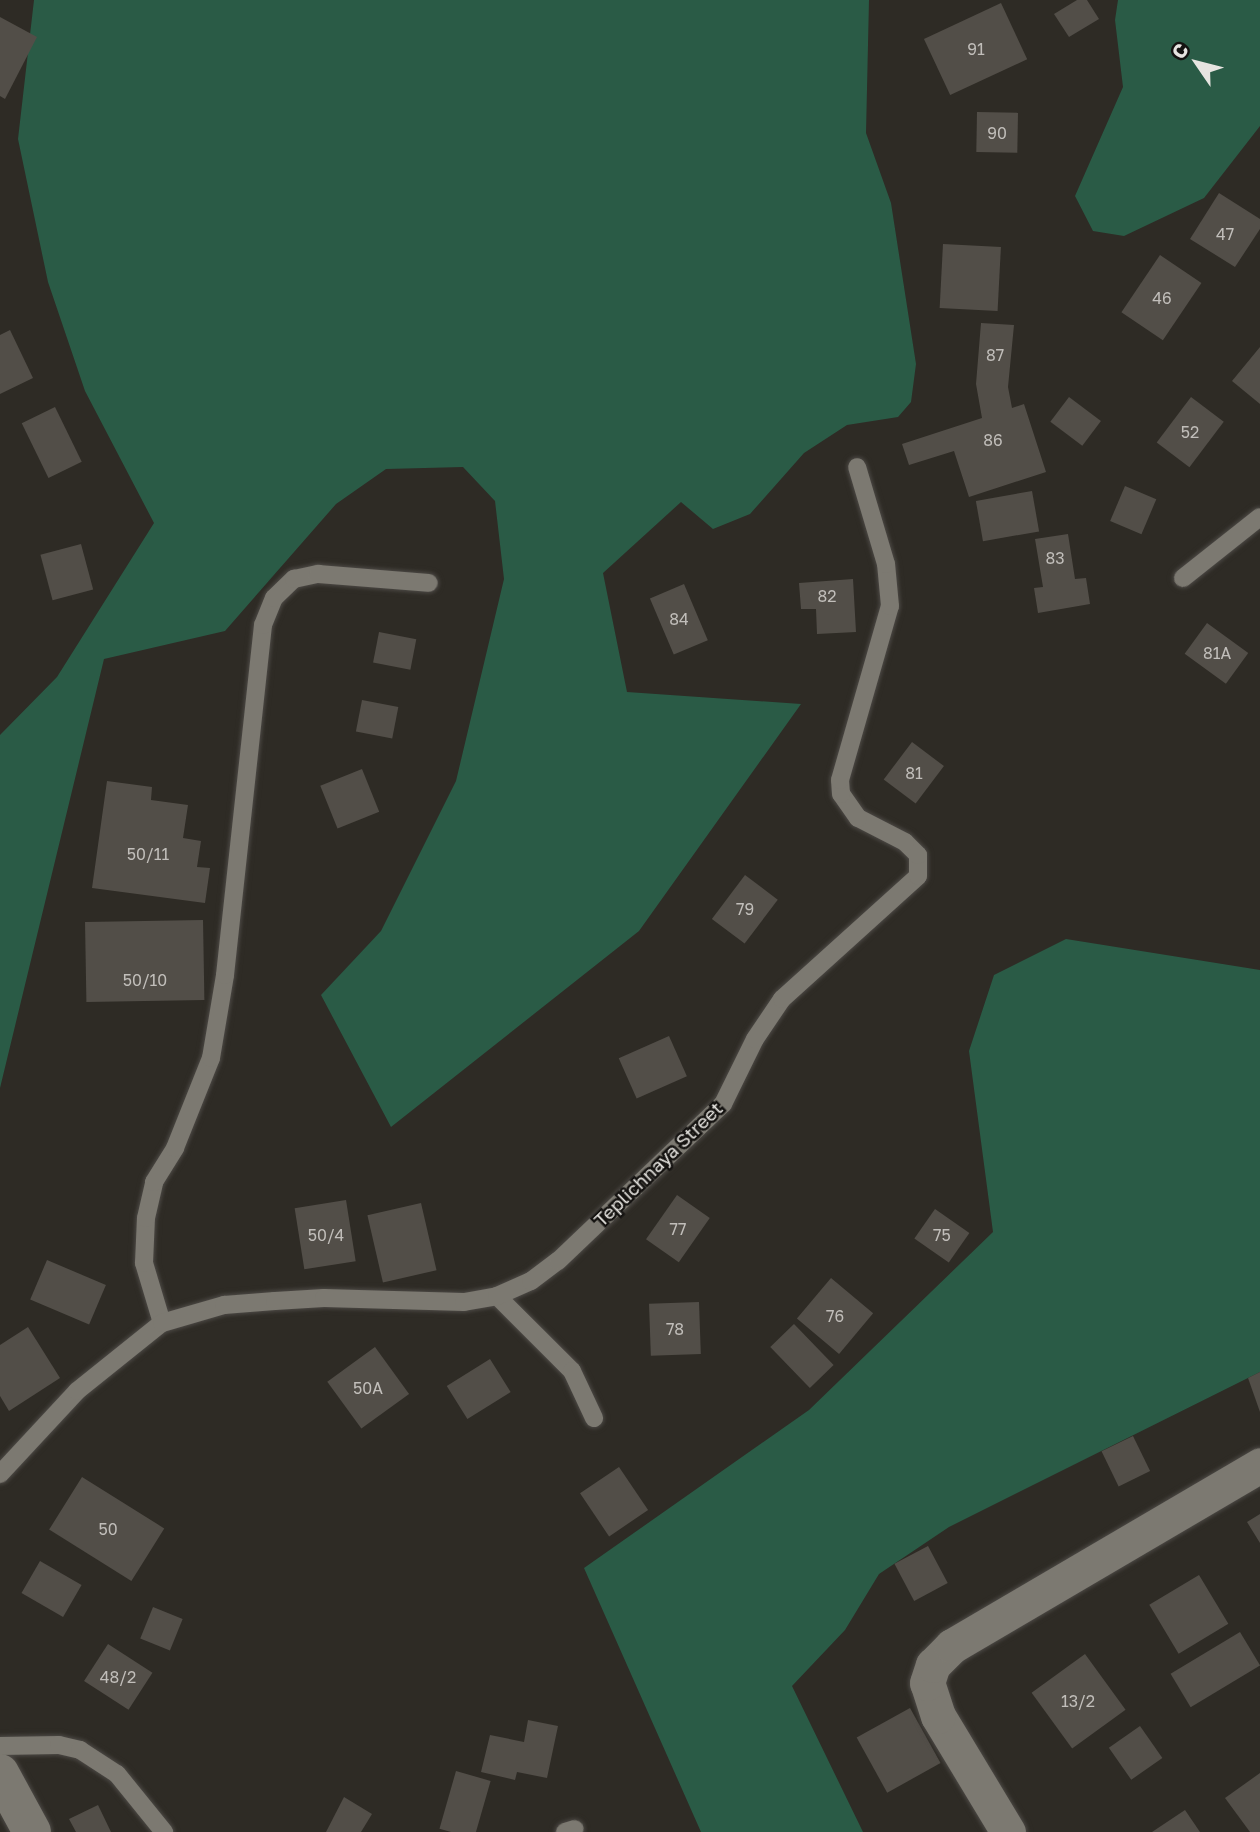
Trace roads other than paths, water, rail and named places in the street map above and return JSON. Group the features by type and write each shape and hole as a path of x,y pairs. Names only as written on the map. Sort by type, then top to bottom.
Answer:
{"street":[{"path":"1008,1832 938,1716 927,1683 933,1665 952,1646 1260,1465"},
{"path":"0,1773 32,1832"}],"lane":[{"name":"Teplichnaya Street","path":"0,1474 77,1391 162,1323 237,1304 324,1298 464,1302 497,1296 531,1281 558,1261 723,1104 755,1038 782,999 918,876 918,855 905,842 858,817 841,794 839,780 890,606 886,564 857,467"},
{"path":"1183,578 1260,517"},
{"path":"162,1323 144,1263 146,1218 154,1182 175,1148 211,1058 225,975 263,625 274,598 294,579 318,574 429,583"},
{"path":"497,1296 572,1371 594,1418"},
{"path":"0,1746 59,1745 80,1750 117,1774 164,1832"}]}
